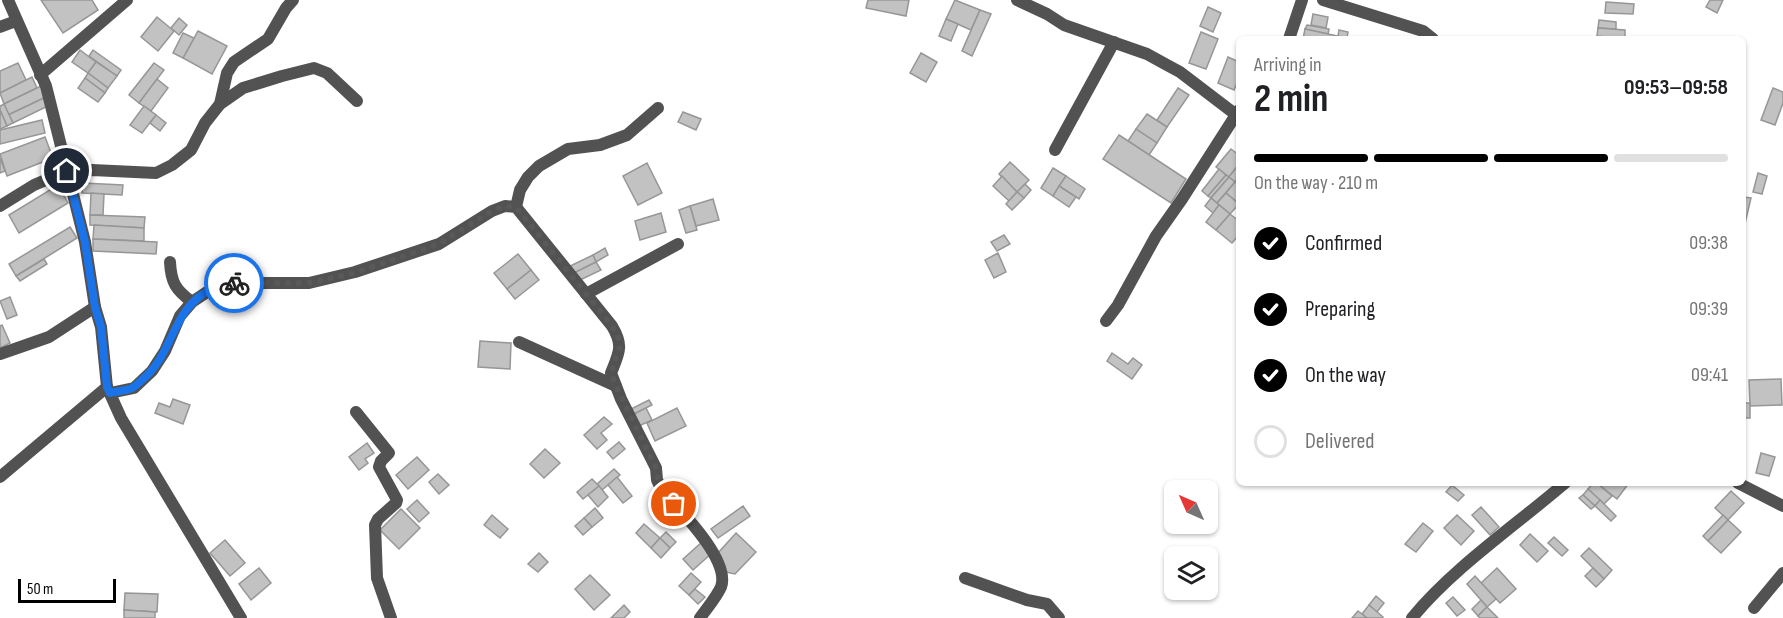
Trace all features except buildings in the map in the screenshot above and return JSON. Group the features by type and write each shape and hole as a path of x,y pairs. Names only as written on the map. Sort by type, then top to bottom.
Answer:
{"street":[{"path":"8,0 46,87 85,242 95,307 101,327 109,390 121,418 241,618"},
{"path":"40,75 127,0"},
{"path":"220,104 227,73 234,62 268,39 293,0"},
{"path":"1017,0 1047,14 1064,26 1147,54 1180,72 1236,113"},
{"path":"1290,36 1302,0"},
{"path":"1323,0 1423,31 1429,36"},
{"path":"0,27 16,21"},
{"path":"1055,150 1114,42"},
{"path":"0,206 34,184 67,171 156,173 172,165 191,150 205,123 220,104 243,88 314,68 327,73 357,101"},
{"path":"516,207 520,190 539,166 568,149 600,145 627,135 658,108"},
{"path":"1106,321 1118,305 1156,236 1236,117"},
{"path":"0,477 109,390 134,388 153,371 165,351 180,316 192,302 207,292 227,283 309,283 355,273 439,244 492,211 505,206 516,207 619,337 621,350 612,373 616,386 656,468 657,480 662,490 707,541 717,564 722,585 700,618"},
{"path":"586,294 678,244"},
{"path":"170,262 171,277 179,292 192,302"},
{"path":"0,354 49,337 95,307"},
{"path":"519,342 616,386"},
{"path":"356,412 389,453 381,461 379,467 397,500 375,525 376,578 391,618"},
{"path":"1412,618 1435,592 1561,486"},
{"path":"1744,486 1783,506"},
{"path":"1754,608 1783,573"},
{"path":"965,578 1028,600 1047,604 1059,618"}],"way so far":[{"path":"234,283 309,283 355,273 439,244 492,211 505,206 516,207 619,337 621,350 612,373 616,386 656,468 657,480 674,504"}],"route":[{"path":"67,171 85,242 95,307 101,327 107,387 110,393 134,388 153,371 165,351 180,316 192,302 207,292 227,283 234,283"}]}
